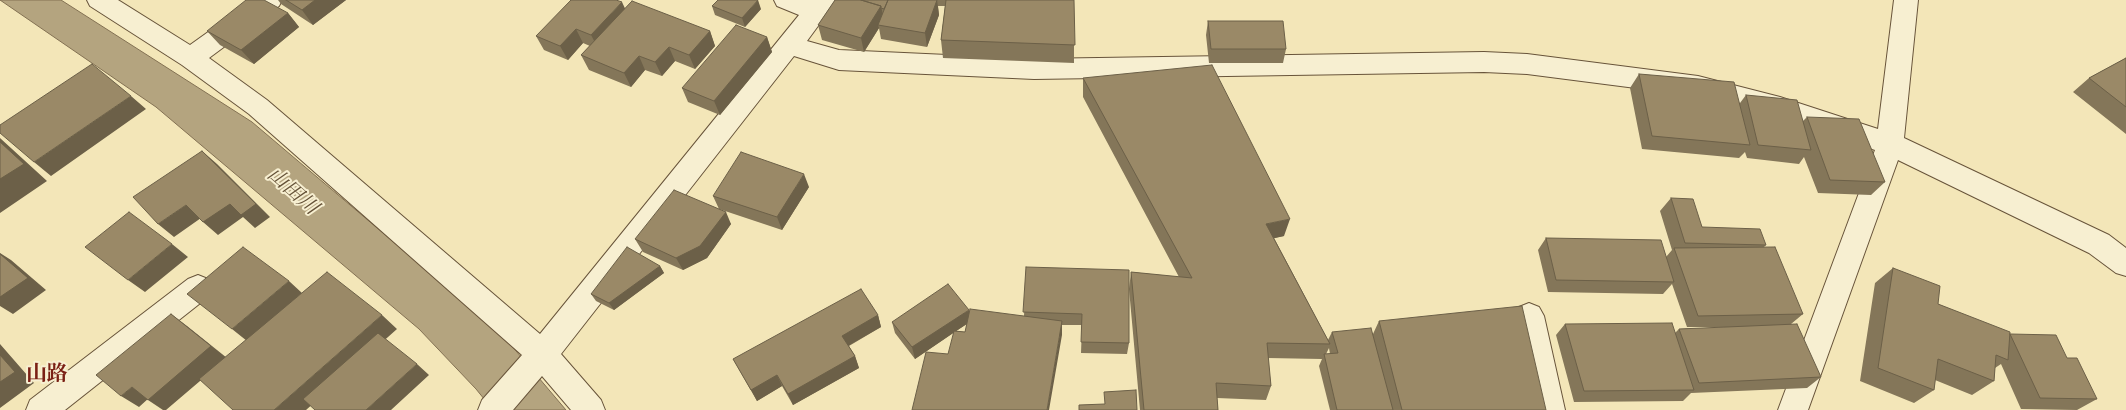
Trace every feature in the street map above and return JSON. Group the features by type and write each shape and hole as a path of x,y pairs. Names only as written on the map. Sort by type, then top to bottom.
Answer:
{"street":[{"path":"98,0 191,58 258,107 541,356 590,410"},
{"path":"191,58 270,0"},
{"path":"493,410 541,356 821,6 786,0"},
{"path":"1793,410 1890,144 1906,0"},
{"path":"789,45 839,60 1034,68 1484,62 1527,64 1698,86 1780,107 1890,144 2099,244 2126,264"},
{"path":"41,410 198,288"},
{"path":"1529,316 1550,410"}],"water":[{"name":"山田川","path":"0,0 61,0 252,122 500,332 566,410 493,410 476,389 419,329 156,107"}],"building":[{"path":"246,0 264,0 288,13 241,50 207,31"},
{"path":"286,0 315,0 302,10"},
{"path":"571,0 616,0 622,2 591,35 576,29 560,46 536,36"},
{"path":"718,0 758,0 742,18 712,6"},
{"path":"835,0 861,0 881,6 861,38 818,25"},
{"path":"861,0 888,0 884,9 881,6"},
{"path":"888,0 937,0 925,33 878,25"},
{"path":"946,0 1074,0 1075,45 941,40"},
{"path":"632,1 710,31 689,55 669,47 655,62 639,56 624,73 581,55"},
{"path":"1208,21 1283,21 1286,49 1211,49"},
{"path":"736,25 767,37 714,101 682,88"},
{"path":"2126,58 2126,107 2089,78"},
{"path":"92,64 131,96 34,162 0,133 0,125"},
{"path":"1212,65 1290,219 1266,224 1330,344 1267,343 1271,386 1216,383 1218,410 1144,410 1131,272 1192,278 1083,78"},
{"path":"1639,74 1734,82 1750,145 1652,136"},
{"path":"1746,95 1797,100 1811,150 1758,145"},
{"path":"1807,117 1859,119 1885,182 1830,180"},
{"path":"0,142 24,164 0,179"},
{"path":"202,151 256,204 241,215 230,204 203,222 186,205 158,224 133,197"},
{"path":"741,152 804,174 777,217 713,196"},
{"path":"674,190 726,212 700,246 676,258 635,239"},
{"path":"1671,198 1693,199 1702,227 1760,229 1766,245 1685,243"},
{"path":"129,212 172,244 128,280 85,247"},
{"path":"1546,238 1661,240 1674,282 1556,280"},
{"path":"243,247 289,281 232,329 187,294"},
{"path":"627,247 660,266 609,303 591,294"},
{"path":"1775,247 1803,314 1698,316 1674,248"},
{"path":"0,254 28,278 0,297"},
{"path":"1026,267 1129,270 1129,343 1081,342 1082,314 1023,312"},
{"path":"1893,268 1940,286 1938,304 2010,332 2008,360 1996,355 1994,381 1938,359 1934,390 1878,368"},
{"path":"327,272 382,315 274,410 233,410 199,379"},
{"path":"948,284 969,310 912,347 892,322"},
{"path":"861,289 878,315 842,336 855,356 788,394 777,375 751,390 733,359"},
{"path":"1522,306 1546,410 1402,410 1379,321"},
{"path":"970,309 1062,321 1047,410 912,410 926,352 948,354 954,331 965,332"},
{"path":"171,314 211,346 148,400 132,387 121,396 96,375"},
{"path":"1672,323 1694,390 1584,391 1565,324"},
{"path":"1797,324 1821,377 1699,383 1679,329"},
{"path":"1371,328 1393,410 1337,410 1324,354 1338,353 1332,332"},
{"path":"378,333 417,364 366,410 315,410 303,399"},
{"path":"2010,334 2056,335 2067,358 2077,358 2097,399 2040,398"},
{"path":"0,355 15,372 0,382"},
{"path":"1136,390 1137,410 1079,410 1079,405 1105,404 1104,392"}],"district":[{"name":"山路","path":"47,376"}]}
